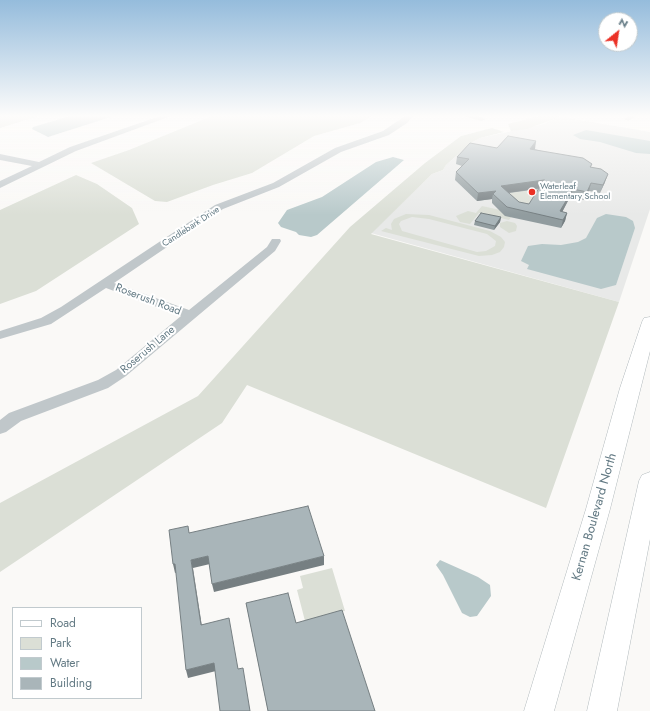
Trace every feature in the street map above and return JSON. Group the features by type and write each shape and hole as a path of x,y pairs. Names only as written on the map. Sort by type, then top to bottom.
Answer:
{"main road":[{"name":"Kernan Boulevard North","path":"539,711 596,516 644,362 650,322"},
{"path":"602,711 650,481"}],"street":[{"path":"0,185 74,149"},
{"name":"Candlebark Drive","path":"0,335 46,321 106,284 219,207 276,185 340,149"},
{"path":"0,157 40,165"},
{"name":"Roserush Lane","path":"0,428 15,417 103,384 121,373 271,249 276,241"},
{"name":"Roserush Road","path":"106,284 190,315"}],"shaded area":[{"name":"Waterleaf Elementary School","path":"464,149 650,149 650,209 619,302 371,233 432,174 443,170 446,165"}],"green space":[{"path":"292,149 252,173 213,185 167,202 155,201 91,163 129,150"},
{"path":"443,149 464,149 446,165 443,170 432,174 371,234 619,302 546,508 247,385 222,423 0,572 0,503 198,396 350,227"},
{"path":"76,175 97,184 132,208 139,224 36,291 0,304 0,210"},
{"path":"537,189 540,192 529,209 500,194"},
{"path":"482,206 514,213 509,220 479,213 470,224 460,222 456,216 468,211 476,213"},
{"path":"406,214 429,215 490,231 501,237 505,242 504,247 500,252 492,255 479,256 381,231 386,228 392,230 391,224 394,219","holes":["412,217 429,219 487,234 496,241 495,246 486,251 477,252 402,231 399,224 401,221"]},
{"path":"507,221 515,223 517,226 516,231 509,233 500,227 500,223"},
{"path":"332,568 345,611 305,621 297,590 303,588 300,576"}],"water":[{"path":"623,149 650,149 650,154 636,153"},
{"path":"393,157 404,160 317,235 311,237 299,235 296,232 281,227 278,223 287,210 322,197 376,162"},
{"path":"606,214 626,217 633,221 635,228 616,285 601,289 527,269 529,265 521,261 528,246 542,244 561,245 578,242 586,238 597,218"},
{"path":"440,560 478,577 490,585 491,596 477,616 470,617 462,613 443,575 436,565"}],"building":[{"path":"464,149 531,149 583,158 592,164 590,167 601,169 608,174 603,185 591,183 587,192 573,189 560,211 567,213 563,220 507,207 493,194 496,191 478,193 456,172 469,159 457,157","holes":["544,180 529,204 519,202 501,186"]},
{"path":"481,213 501,217 495,226 475,221"},
{"path":"308,506 324,556 212,584 208,556 191,560 201,625 229,618 238,669 243,668 250,711 220,711 214,663 186,670 175,564 173,564 169,530 188,526 189,533"},
{"path":"288,593 296,623 342,610 375,711 268,711 246,603"}],"place":[{"name":"Waterleaf Elementary School","path":"532,192"}]}
